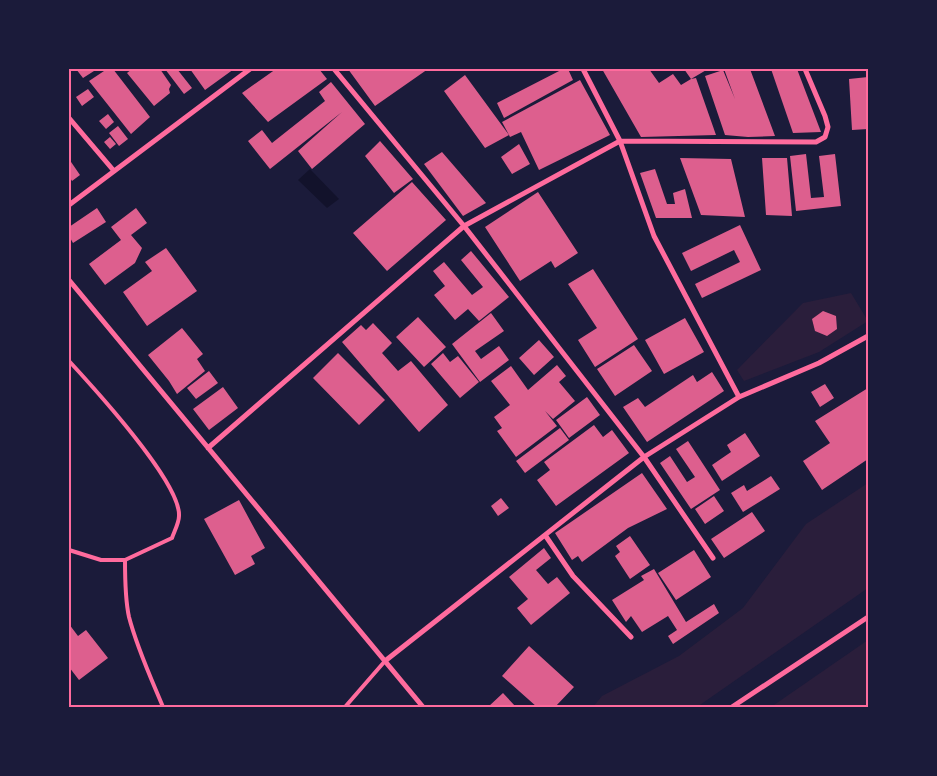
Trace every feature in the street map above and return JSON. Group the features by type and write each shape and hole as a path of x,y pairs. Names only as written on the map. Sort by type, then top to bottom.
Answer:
{"street":[{"path":"69,205 250,69"},
{"path":"334,69 464,226 644,457 713,558"},
{"path":"583,69 620,141 654,236 739,398"},
{"path":"208,448 464,226 620,141 816,142 825,137 828,127 805,69"},
{"path":"69,118 114,171"},
{"path":"69,280 423,707"},
{"path":"385,661 644,457 739,398 820,363 868,336"},
{"path":"545,535 573,576 631,637"},
{"path":"732,707 868,617"}],"lane":[{"path":"69,362 95,390 156,466 175,497 179,516 172,538 125,560 101,560 69,550"},
{"path":"125,560 125,583 129,616 141,654 163,707"},
{"path":"345,707 385,661"}],"shaded area":[{"path":"310,169 339,199 327,208 298,180"},
{"path":"851,293 868,321 819,352 744,381 737,370 803,303"},
{"path":"868,483 868,588 697,707 593,707 602,696 679,656 743,608 806,524"},
{"path":"868,640 868,707 771,707"}],"building":[{"path":"76,69 92,69 94,71 83,78"},
{"path":"107,69 113,69 150,117 131,134 89,81"},
{"path":"132,69 160,69 171,85 170,93 154,106 127,73"},
{"path":"165,69 177,69 192,88 184,94"},
{"path":"190,69 234,69 205,90"},
{"path":"276,69 319,69 327,79 268,122 242,93"},
{"path":"348,69 428,69 375,106"},
{"path":"563,69 568,69 573,80 504,118 497,103"},
{"path":"602,69 649,69 659,83 673,74 681,85 696,78 716,135 641,137"},
{"path":"684,69 708,69 691,79"},
{"path":"724,69 750,69 775,136 748,137 725,135 705,76 723,70 735,99"},
{"path":"771,69 797,69 821,132 793,133"},
{"path":"465,75 509,135 485,148 444,91"},
{"path":"868,77 868,129 852,130 849,79"},
{"path":"580,80 610,135 539,170 521,132 510,137 502,122"},
{"path":"331,82 365,124 312,169 298,151 342,112 270,169 248,141 262,130 272,143 325,101 319,92"},
{"path":"88,89 94,97 82,106 76,97"},
{"path":"108,114 114,122 106,129 99,121"},
{"path":"118,126 128,139 119,146 109,133"},
{"path":"110,137 116,144 110,149 104,142"},
{"path":"380,141 413,179 394,193 365,156"},
{"path":"519,144 530,164 512,174 501,157"},
{"path":"442,152 486,203 463,216 424,164"},
{"path":"806,154 811,198 824,197 819,156 835,154 841,206 796,211 790,156"},
{"path":"680,158 731,159 745,217 701,215"},
{"path":"762,158 787,158 792,216 766,215"},
{"path":"69,159 80,175 72,181 69,176"},
{"path":"655,169 667,204 675,204 673,193 685,189 692,218 656,218 640,173"},
{"path":"412,182 446,220 387,271 353,233"},
{"path":"538,192 578,253 555,268 551,261 520,281 485,227"},
{"path":"97,208 106,222 73,243 69,236 69,227"},
{"path":"136,208 147,223 131,235 142,248 135,263 105,285 89,264 121,240 111,227"},
{"path":"740,225 761,270 702,298 695,284 740,262 734,250 691,271 682,253"},
{"path":"166,248 197,291 147,326 123,292 152,271 145,262"},
{"path":"471,251 509,297 479,321 468,309 455,320 434,295 445,286 433,271 444,262 472,295 483,287 461,260"},
{"path":"593,269 638,339 595,367 578,340 597,328 568,284"},
{"path":"823,311 836,316 837,329 827,336 815,331 812,319"},
{"path":"491,313 504,331 475,351 481,359 499,346 509,360 480,382 452,344"},
{"path":"418,317 446,347 424,367 396,337"},
{"path":"685,318 704,352 664,374 645,340"},
{"path":"373,323 392,343 382,353 398,371 411,361 448,405 419,432 342,342 361,325 366,330"},
{"path":"182,328 203,354 197,359 205,371 177,394 148,355"},
{"path":"539,340 554,357 534,375 519,358"},
{"path":"634,345 652,371 615,396 597,369"},
{"path":"338,353 385,400 359,425 313,378"},
{"path":"443,353 450,362 458,356 479,382 460,398 431,364"},
{"path":"557,365 566,376 559,382 575,401 553,419 545,411 557,426 516,457 497,431 502,428 494,417 510,405 491,381 511,366 528,390"},
{"path":"209,371 218,383 196,399 187,388"},
{"path":"712,372 724,391 647,442 623,407 638,398 645,407 693,375 697,382"},
{"path":"825,384 834,398 820,407 811,392"},
{"path":"223,387 238,408 209,430 193,409"},
{"path":"868,388 868,459 822,490 803,461 830,443 815,421"},
{"path":"587,397 600,415 569,438 556,420"},
{"path":"594,425 603,437 612,430 629,453 556,506 537,480 550,470 544,462"},
{"path":"560,428 569,440 525,473 516,461"},
{"path":"745,433 760,456 722,481 712,465 731,452 727,445"},
{"path":"688,441 720,490 691,509 660,463 670,456 687,482 695,477 676,449"},
{"path":"642,473 667,509 628,528 582,562 578,556 572,560 555,533"},
{"path":"771,476 780,489 743,512 731,493 744,485 747,491"},
{"path":"714,496 724,511 705,524 695,509"},
{"path":"501,498 509,508 498,516 491,506"},
{"path":"239,500 265,548 251,556 255,564 235,575 204,519"},
{"path":"752,512 765,531 724,558 711,539"},
{"path":"630,536 650,565 630,579 615,556 620,552 616,546"},
{"path":"544,548 551,558 536,570 548,584 557,577 570,593 531,625 517,608 528,599 509,577"},
{"path":"694,550 711,577 676,600 658,573"},
{"path":"654,569 686,622 714,604 719,613 673,644 668,636 677,630 668,616 642,632 631,616 626,622 612,600 644,580 641,576"},
{"path":"69,624 78,636 86,630 108,658 79,680 69,667"},
{"path":"529,646 574,687 555,707 537,707 502,676"},
{"path":"503,693 516,707 488,707"}]}
